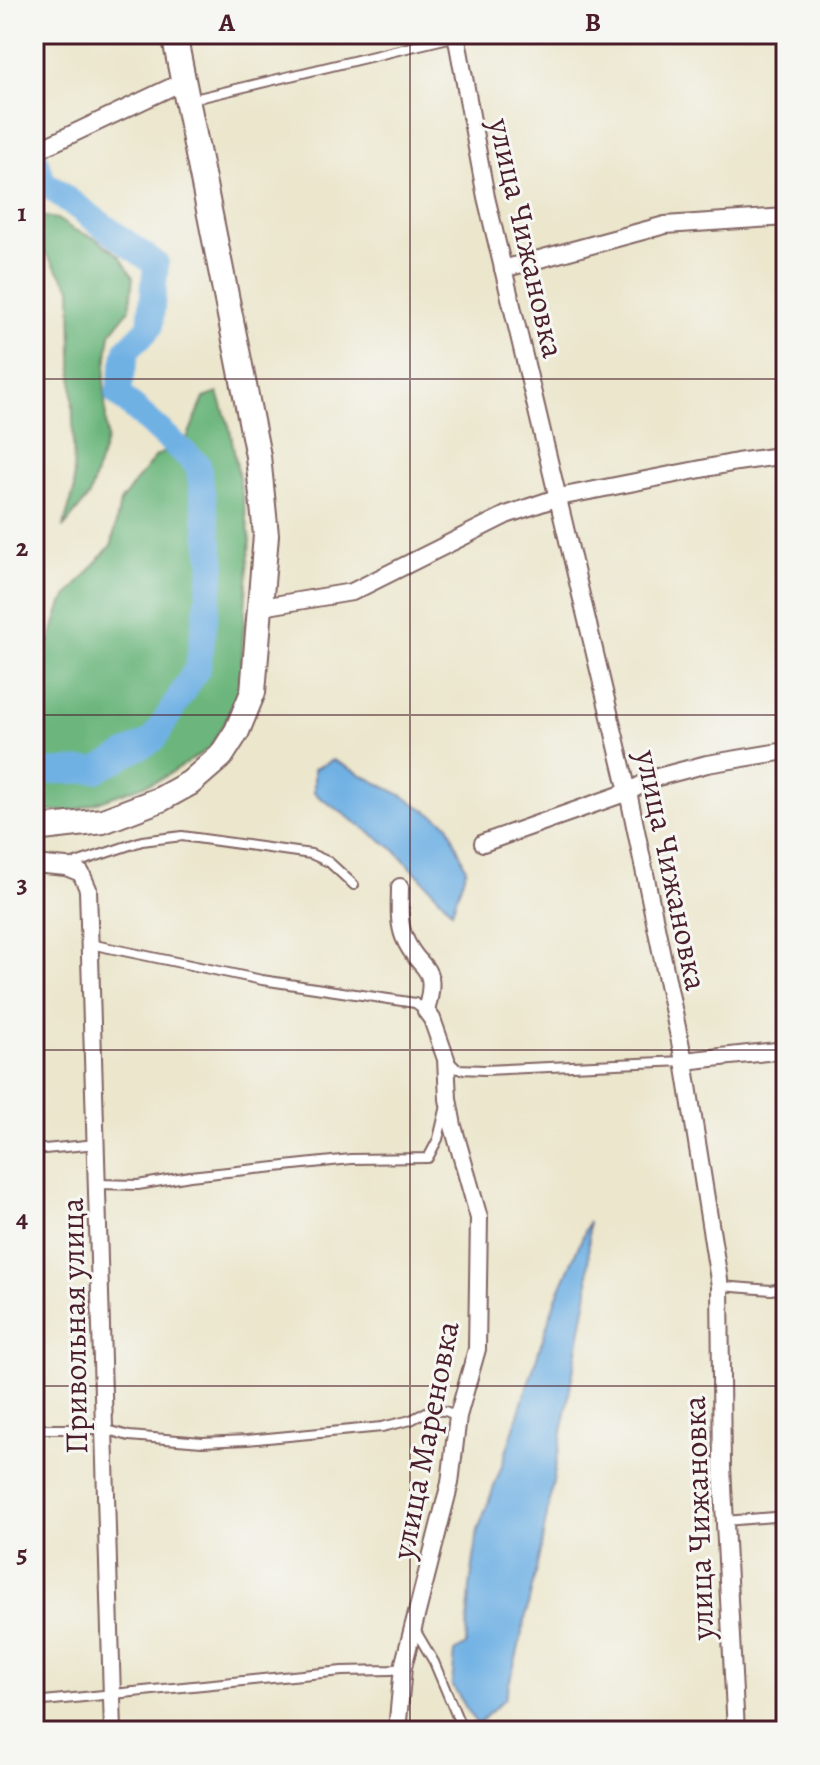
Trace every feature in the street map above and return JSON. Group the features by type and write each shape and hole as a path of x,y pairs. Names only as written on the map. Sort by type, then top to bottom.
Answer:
{"street":[{"path":"34,829 103,821 161,799 190,783 221,756 237,731 253,692 266,535 258,456 174,34"},
{"name":"улица Чижановка","path":"458,35 486,197 628,792 684,1061 720,1286 725,1521 736,1731"},
{"path":"34,152 184,92"},
{"path":"503,269 665,225 786,217"},
{"path":"262,607 352,592 506,515 559,497 786,455"},
{"path":"483,843 628,792 654,778 707,764 786,751"},
{"path":"34,864 66,867"},
{"name":"Привольная улица","path":"66,867 81,873 88,889 113,1731"},
{"name":"улица Мареновка","path":"397,1731 403,1667 450,1483 458,1416 477,1349 479,1218 453,1126 446,1059 432,1019 426,1011 432,979 406,942 400,926 400,887"},
{"path":"684,1061 786,1050"}],"lane":[{"path":"184,92 458,35"},
{"path":"66,867 142,841 182,836 311,854 329,862 354,885"},
{"path":"89,944 262,980 415,1003 426,1011"},
{"path":"446,1059 457,1069 485,1070 684,1061"},
{"path":"98,1184 138,1185 190,1176 351,1159 428,1158 438,1139 448,1099"},
{"path":"34,1150 97,1144"},
{"path":"720,1286 771,1290 786,1287"},
{"path":"34,1429 104,1429 129,1436 217,1442 382,1427 411,1420 430,1410 458,1416"},
{"path":"725,1521 786,1516"},
{"path":"413,1627 434,1662 463,1731"},
{"path":"34,1702 403,1667"}],"green space":[{"path":"34,215 57,219 95,238 120,256 133,277 130,308 110,334 104,382 107,438 89,496 63,528 74,491 71,288 34,238"},
{"path":"218,393 230,429 250,538 239,697 210,748 161,779 73,811 34,812 34,666 50,640 62,603 112,544 120,502 156,456 186,441 204,398"}],"water":[{"path":"333,760 401,795 448,824 466,869 452,911 395,850 314,793 314,769"},
{"path":"589,1222 588,1291 541,1547 517,1655 505,1698 477,1725 452,1685 455,1652 466,1645 478,1530 556,1298"}],"waterway":[{"path":"34,155 43,182 156,264 150,327 127,350 118,394 198,465 213,565 198,667 154,739 97,770 34,772"}]}
